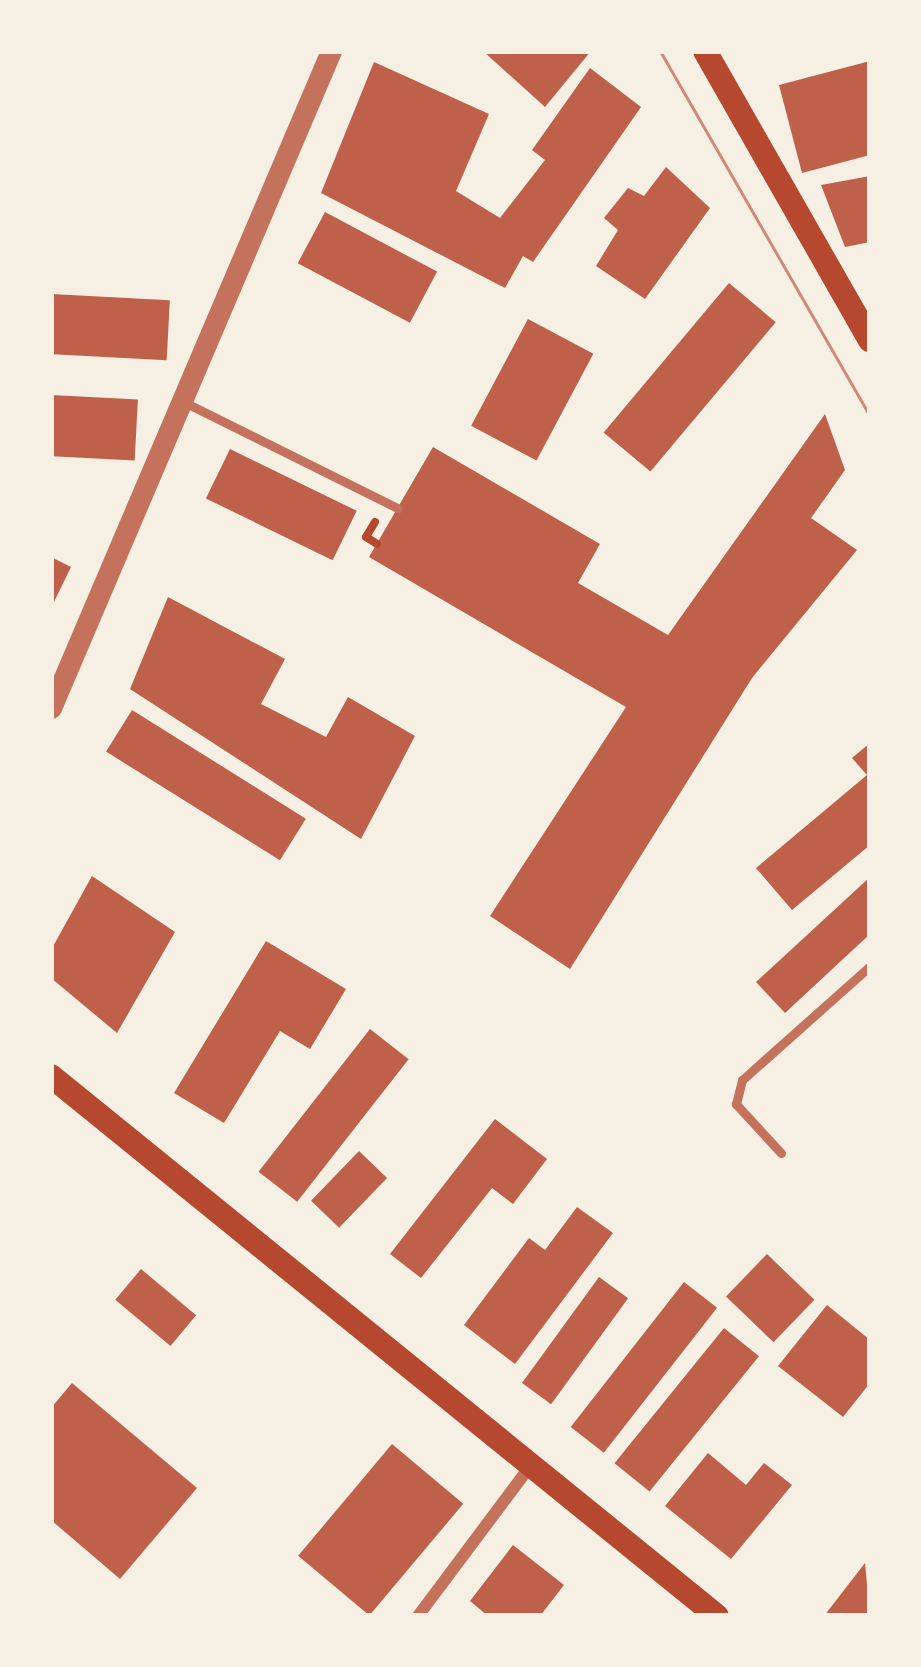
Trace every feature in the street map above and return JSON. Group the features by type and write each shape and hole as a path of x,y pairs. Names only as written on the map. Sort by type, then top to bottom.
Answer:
{"main road":[{"path":"705,51 870,340"},
{"path":"51,1076 717,1616"}],"street":[{"path":"51,708 331,51"},
{"path":"418,1616 532,1464"}],"lane":[{"path":"182,401 398,508"},
{"path":"782,1153 736,1104 742,1080 870,966"}],"path":[{"path":"376,521 366,537 377,544"}],"building":[{"path":"483,51 591,51 545,107"},
{"path":"870,61 870,155 802,173 779,85"},
{"path":"374,62 489,114 456,191 500,218 545,160 532,150 590,68 641,107 533,262 523,256 505,288 321,193"},
{"path":"666,167 710,208 645,299 596,266 618,230 604,218 628,188 644,196"},
{"path":"870,176 870,242 845,247 821,185"},
{"path":"325,212 437,272 410,323 298,263"},
{"path":"729,283 776,322 650,472 604,432"},
{"path":"51,294 170,300 167,360 51,354"},
{"path":"528,319 593,354 537,461 471,426"},
{"path":"51,395 138,400 135,460 51,456"},
{"path":"825,414 845,470 811,518 857,550 752,678 570,969 490,916 626,707 369,557 433,447 600,544 578,583 668,635"},
{"path":"230,449 357,511 333,560 206,498"},
{"path":"51,557 71,567 51,608"},
{"path":"168,597 285,659 261,704 326,737 348,697 415,736 361,839 130,689"},
{"path":"132,710 306,819 280,860 106,752"},
{"path":"870,743 870,845 792,910 756,868 867,775 852,758"},
{"path":"92,876 175,932 117,1033 51,978 51,950"},
{"path":"870,877 870,934 785,1013 756,982"},
{"path":"266,941 346,989 310,1049 280,1031 224,1123 174,1093"},
{"path":"370,1029 409,1059 297,1202 259,1172"},
{"path":"495,1119 547,1159 513,1204 492,1188 421,1278 390,1254"},
{"path":"359,1151 387,1178 339,1228 311,1201"},
{"path":"577,1207 613,1233 515,1364 464,1325 529,1238 545,1250"},
{"path":"767,1254 814,1300 773,1342 726,1296"},
{"path":"141,1269 196,1315 170,1346 115,1300"},
{"path":"599,1277 628,1298 551,1404 522,1383"},
{"path":"684,1282 717,1308 604,1453 571,1427"},
{"path":"827,1305 870,1340 870,1383 843,1417 778,1366"},
{"path":"724,1328 759,1356 649,1492 614,1463"},
{"path":"72,1383 197,1488 120,1579 51,1520 51,1408"},
{"path":"392,1444 463,1504 369,1616 298,1556"},
{"path":"708,1453 746,1485 764,1463 792,1485 731,1559 665,1506"},
{"path":"513,1545 564,1585 540,1616 488,1616 470,1601"},
{"path":"865,1563 870,1616 824,1616"}],"tram line":[{"path":"660,51 870,416"}]}
